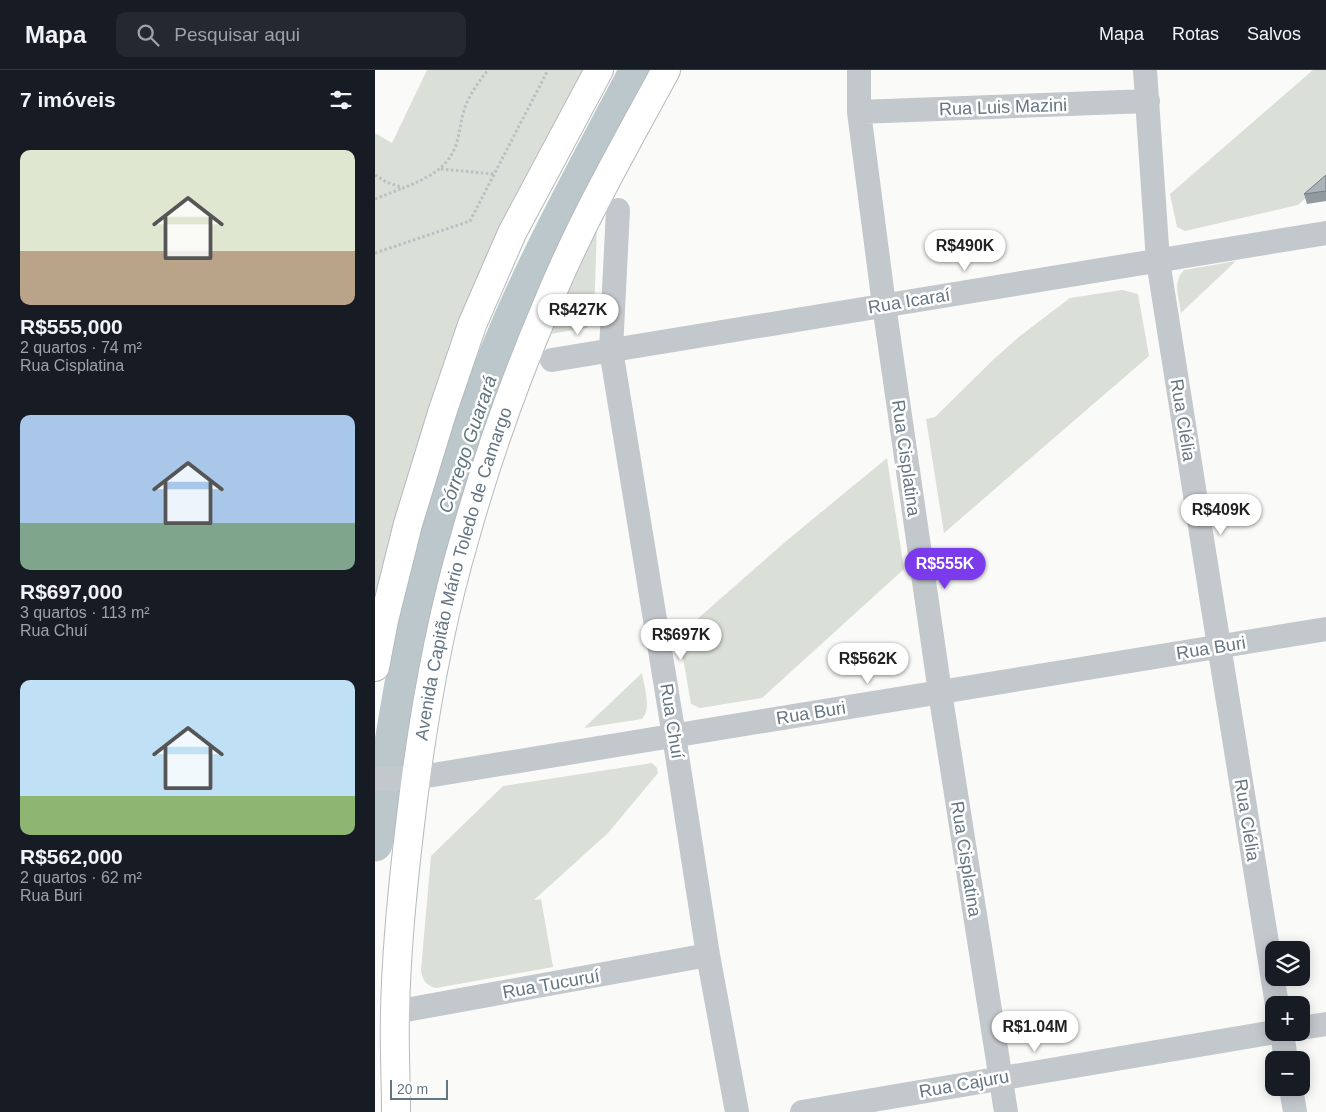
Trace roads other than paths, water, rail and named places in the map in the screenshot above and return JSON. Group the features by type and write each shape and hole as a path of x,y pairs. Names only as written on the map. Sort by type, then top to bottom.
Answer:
{"main road":[{"path":"375,668 379,621 442,413 472,325 512,232 599,70"},
{"name":"Avenida Capitão Mário Toledo de Camargo","path":"396,1112 395,1012 402,892 392,779 441,631 464,539 490,457 523,365 571,248 666,70"}],"street":[{"name":"Rua Cisplatina","path":"859,70 859,112 884,305 940,692 1006,1112"},
{"name":"Rua Clélia","path":"1145,70 1158,261 1276,996"},
{"name":"Rua Luis Mazini","path":"859,112 1148,101"},
{"name":"Rua Chuí","path":"618,210 611,350 708,955 737,1112"},
{"name":"Rua Icaraí","path":"552,360 1326,233"},
{"name":"Rua Buri","path":"392,779 674,736 1326,630"},
{"name":"Rua Tucuruí","path":"395,1012 708,955"},
{"path":"1310,1027 1326,1024"},
{"name":"Rua Cajuru","path":"802,1112 1265,1034"},
{"path":"1292,1096 1295,1112"}],"waterway":[{"name":"Córrego Guarará","path":"375,844 398,704 420,592 443,508 461,453 496,356 532,272 637,70"}]}
